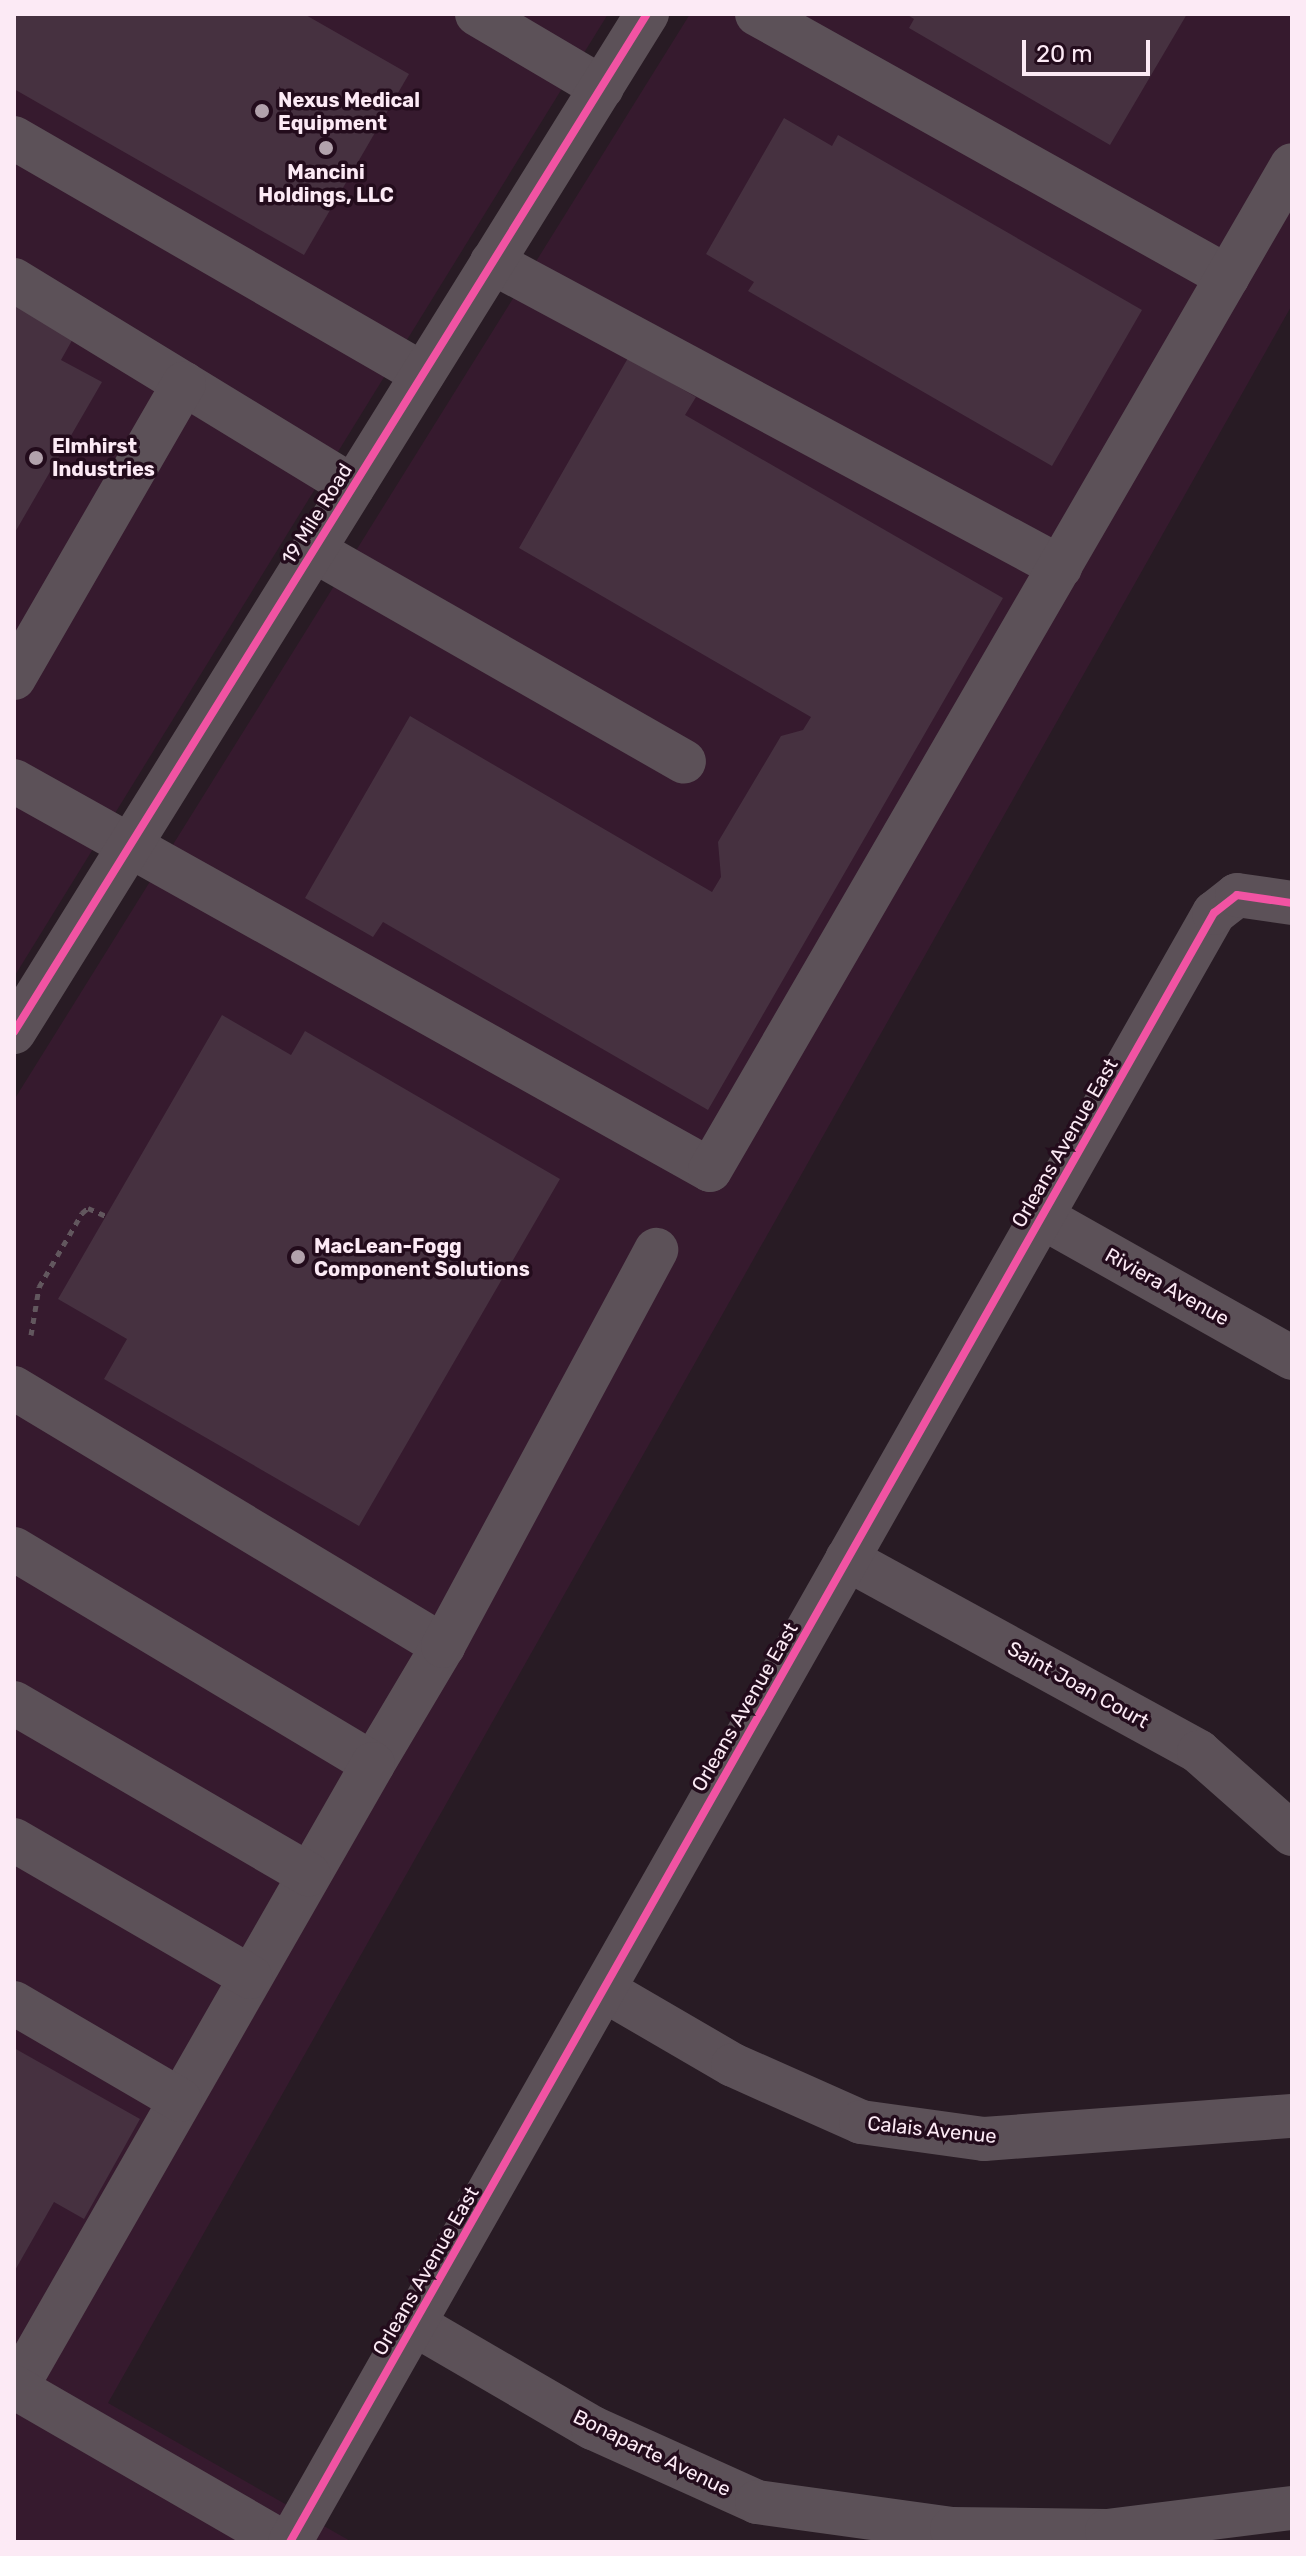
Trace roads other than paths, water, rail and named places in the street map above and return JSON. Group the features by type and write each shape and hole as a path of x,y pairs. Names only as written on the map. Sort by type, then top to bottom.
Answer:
{"street":[{"path":"477,14 602,88"},
{"name":"19 Mile Road","path":"14,1032 647,14"},
{"path":"757,14 1228,277"},
{"path":"14,138 423,374"},
{"path":"14,781 710,1170 1292,165"},
{"path":"492,262 1060,567"},
{"path":"14,280 353,487"},
{"path":"14,678 184,384"},
{"path":"313,550 684,762"},
{"name":"Orleans Avenue East","path":"290,2542 1214,913 1237,895 1292,903"},
{"name":"Riviera Avenue","path":"1042,1217 1292,1358"},
{"path":"282,2542 15,2387 26,2343 180,2100 443,1646 656,1250"},
{"path":"14,1388 443,1646"},
{"path":"14,1549 373,1764"},
{"name":"Saint Joan Court","path":"847,1559 1199,1752 1292,1834"},
{"path":"14,1703 309,1875"},
{"path":"14,1840 250,1977"},
{"name":"Calais Avenue","path":"604,1990 733,2065 861,2122 984,2139 1292,2116"},
{"path":"14,2003 180,2100"},
{"name":"Bonaparte Avenue","path":"414,2324 593,2428 757,2502 952,2529 1108,2536 1292,2508"}],"place":[{"name":"Nexus Medical Equipment","path":"262,111"},
{"name":"Mancini Holdings, LLC","path":"326,148"},
{"name":"Elmhirst Industries","path":"36,458"},
{"name":"MacLean-Fogg Component Solutions","path":"298,1257"}]}
